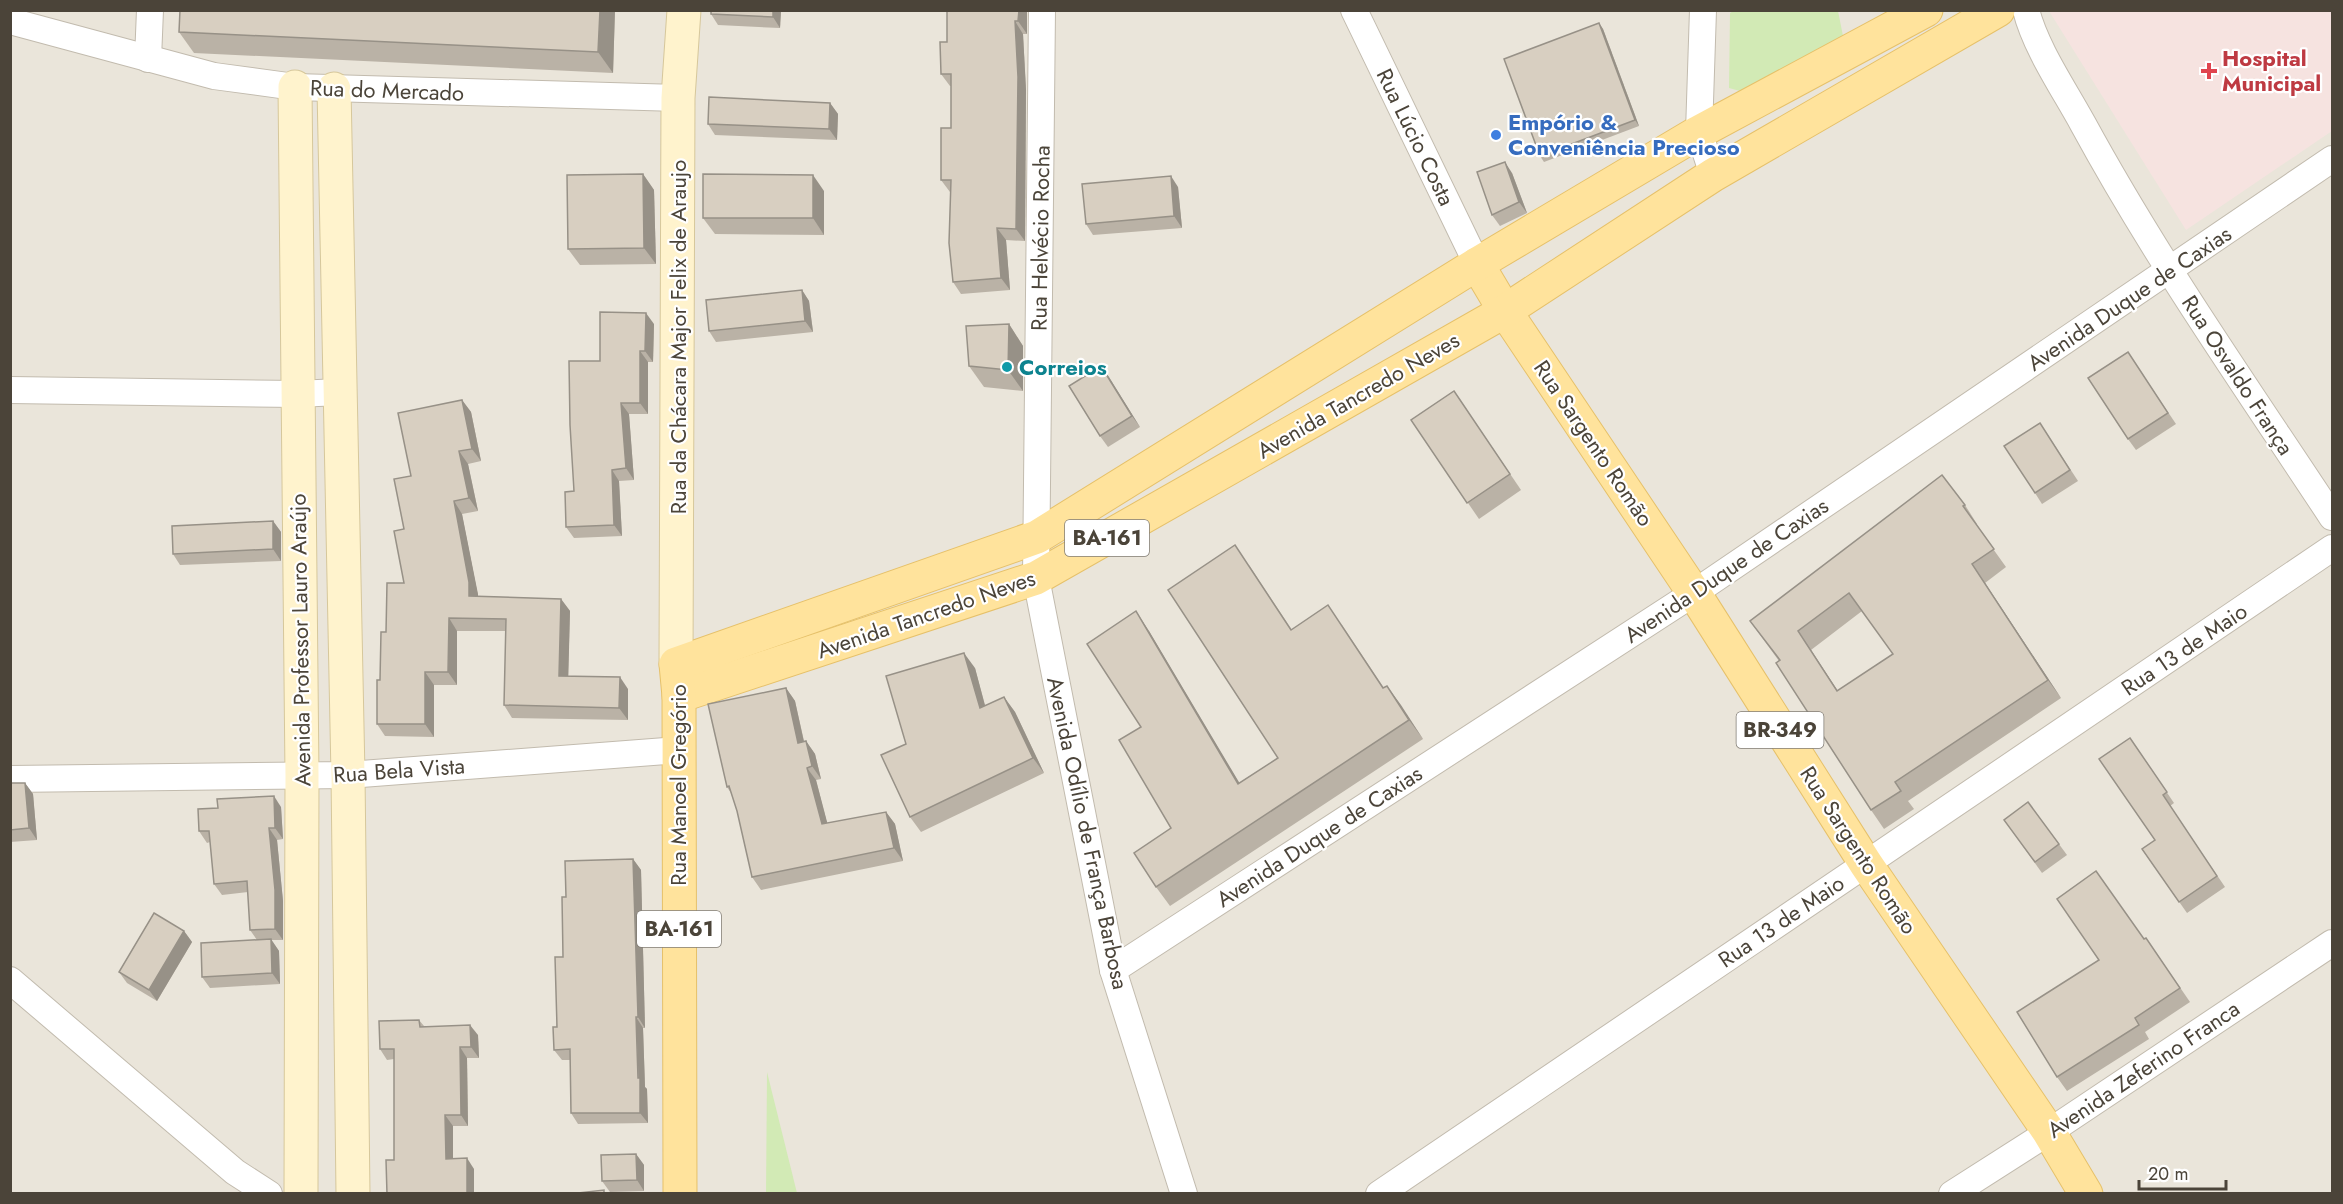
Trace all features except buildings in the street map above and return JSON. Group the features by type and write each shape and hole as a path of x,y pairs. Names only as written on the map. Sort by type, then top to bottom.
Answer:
{"main road":[{"name":"Avenida Tancredo Neves","path":"676,664 1037,537 1477,264 1699,132 1926,10"},
{"name":"Avenida Tancredo Neves","path":"679,696 1036,578 1505,311 1713,175 1998,10"},
{"name":"Rua Sargento Romão","path":"1477,264 1505,311 1694,593 1866,864 2049,1132 2086,1194"},
{"name":"Rua Manoel Gregório","path":"676,664 679,696 680,1194"}],"street":[{"path":"148,59 150,10"},
{"name":"Rua da Chácara Major Felix de Araujo","path":"676,664 678,98 684,10"},
{"name":"Rua Helvécio Rocha","path":"1037,537 1042,10"},
{"name":"Rua Lúcio Costa","path":"1354,10 1477,264"},
{"path":"1703,10 1699,132 1713,175"},
{"name":"Rua Osvaldo França","path":"2026,10 2034,34 2098,153 2170,271 2332,517"},
{"name":"Rua do Mercado","path":"10,21 214,76 295,87 678,98"},
{"name":"Avenida Professor Lauro Araújo","path":"295,87 302,775 301,1194"},
{"name":"Avenida Professor Lauro Araújo","path":"334,89 348,775 353,1194"},
{"name":"Avenida Duque de Caxias","path":"1113,969 1694,593 2332,159"},
{"path":"10,390 297,394 339,392"},
{"name":"Avenida Odílio de França Barbosa","path":"1037,537 1036,578 1113,969 1184,1194"},
{"name":"Rua 13 de Maio","path":"1379,1194 2332,548"},
{"name":"Rua Bela Vista","path":"10,779 348,775 679,750"},
{"name":"Avenida Zeferino Franca","path":"1952,1194 2332,943"},
{"path":"10,980 235,1172 269,1194"}],"shaded area":[{"path":"11,11 2332,11 2332,1193 11,1193"},
{"name":"Hospital Municipal","path":"2049,11 2332,11 2332,131 2186,230"}],"green space":[{"path":"1735,10 1838,11 1843,36 1740,91 1729,88 1730,13"},
{"path":"767,1072 797,1193 766,1193"}],"place":[{"name":"Hospital Municipal","path":"2209,71"},
{"name":"Empório & Conveniência Precioso","path":"1496,135"},
{"name":"Correios","path":"1007,367"}]}
